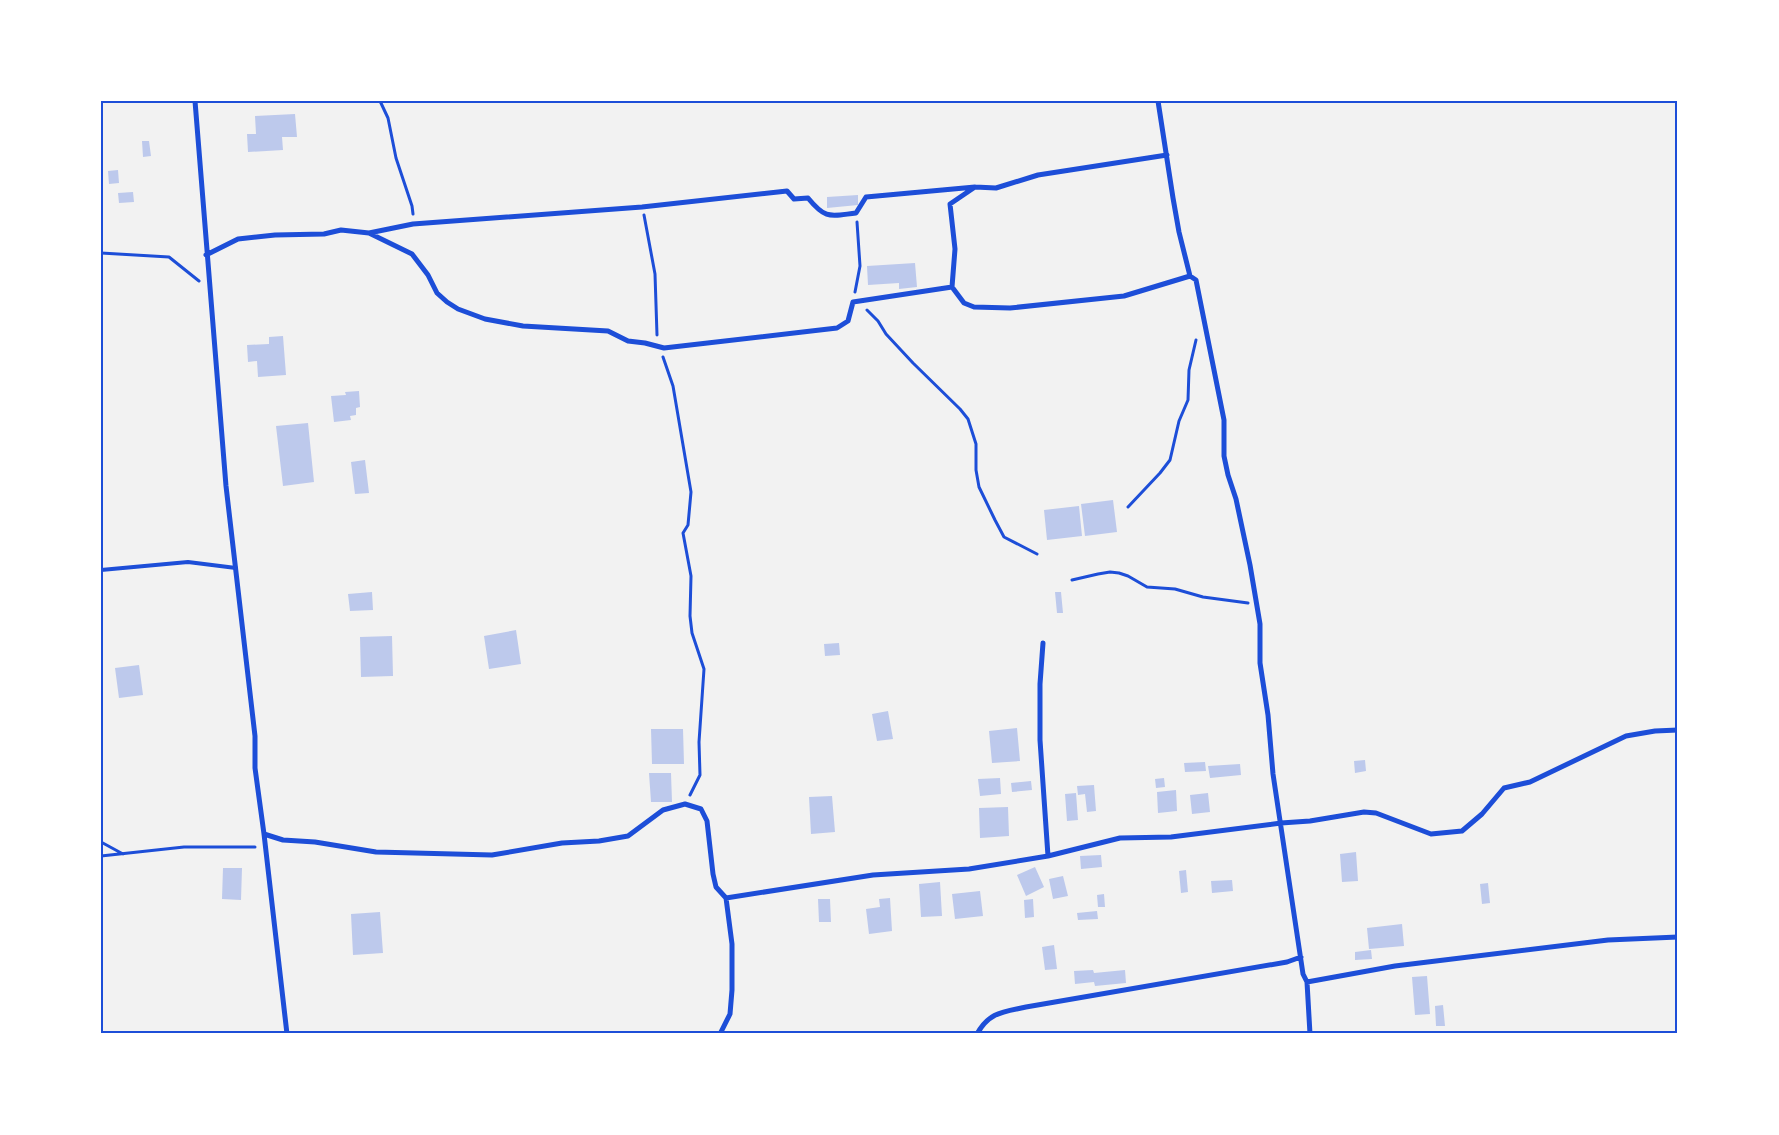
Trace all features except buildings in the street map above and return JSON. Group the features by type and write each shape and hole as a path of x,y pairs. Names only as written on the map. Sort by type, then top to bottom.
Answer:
{"street":[{"path":"194,101 226,486 255,736 255,768 287,1034"},
{"path":"1158,101 1179,232 1190,276 1196,280 1224,420 1224,456 1236,498 1260,624 1260,663 1268,715 1273,774 1303,974 1307,982 1310,1034"},
{"path":"206,255 238,239 324,234 341,230 369,233 413,224 642,207 787,191 794,199 808,198 818,210 832,216 856,213 866,197 976,187 996,188 1038,175 1166,155"},
{"path":"976,187 950,204 955,248 952,287 964,303 974,307 1010,308 1124,296 1190,276"},
{"path":"369,233 412,254 428,275 437,293 447,302 485,319 523,326 608,331 628,341 658,347 677,348 836,328 848,321 853,302 952,287"},
{"path":"1043,643 1040,684 1040,740 1048,856"},
{"path":"726,898 873,875 969,869 1048,856 1120,838 1171,837 1310,821 1364,812 1376,813 1431,834 1462,831 1482,814 1504,788 1530,782 1626,736 1678,730"},
{"path":"264,834 283,840 315,842 376,852 492,855 562,843 599,841 628,836 663,810 685,804 700,809 707,821 716,887 726,898 732,944 730,1014 720,1034"},
{"path":"1307,982 1395,966 1589,942 1678,937"},
{"path":"977,1034 982,1024 995,1014 1287,962 1301,957"}],"lane":[{"path":"101,570 188,562 236,568"}],"path":[{"path":"380,101 388,118 396,158 412,206 413,224"},
{"path":"642,207 655,274 658,347 658,344 673,386 691,492 688,525 683,533 691,576 690,616 692,633 704,669 699,742 700,775 685,804"},
{"path":"856,213 860,266 853,302 864,308 878,321 886,334 968,419 976,444 976,470 979,487 1004,538 1037,554"},
{"path":"101,253 168,257 209,290"},
{"path":"1128,507 1170,460 1179,421 1188,400 1189,370 1197,336"},
{"path":"1072,580 1110,572 1128,576 1147,587 1175,589 1212,599 1256,604"},
{"path":"101,842 123,854"},
{"path":"101,856 184,848 264,847"}]}
